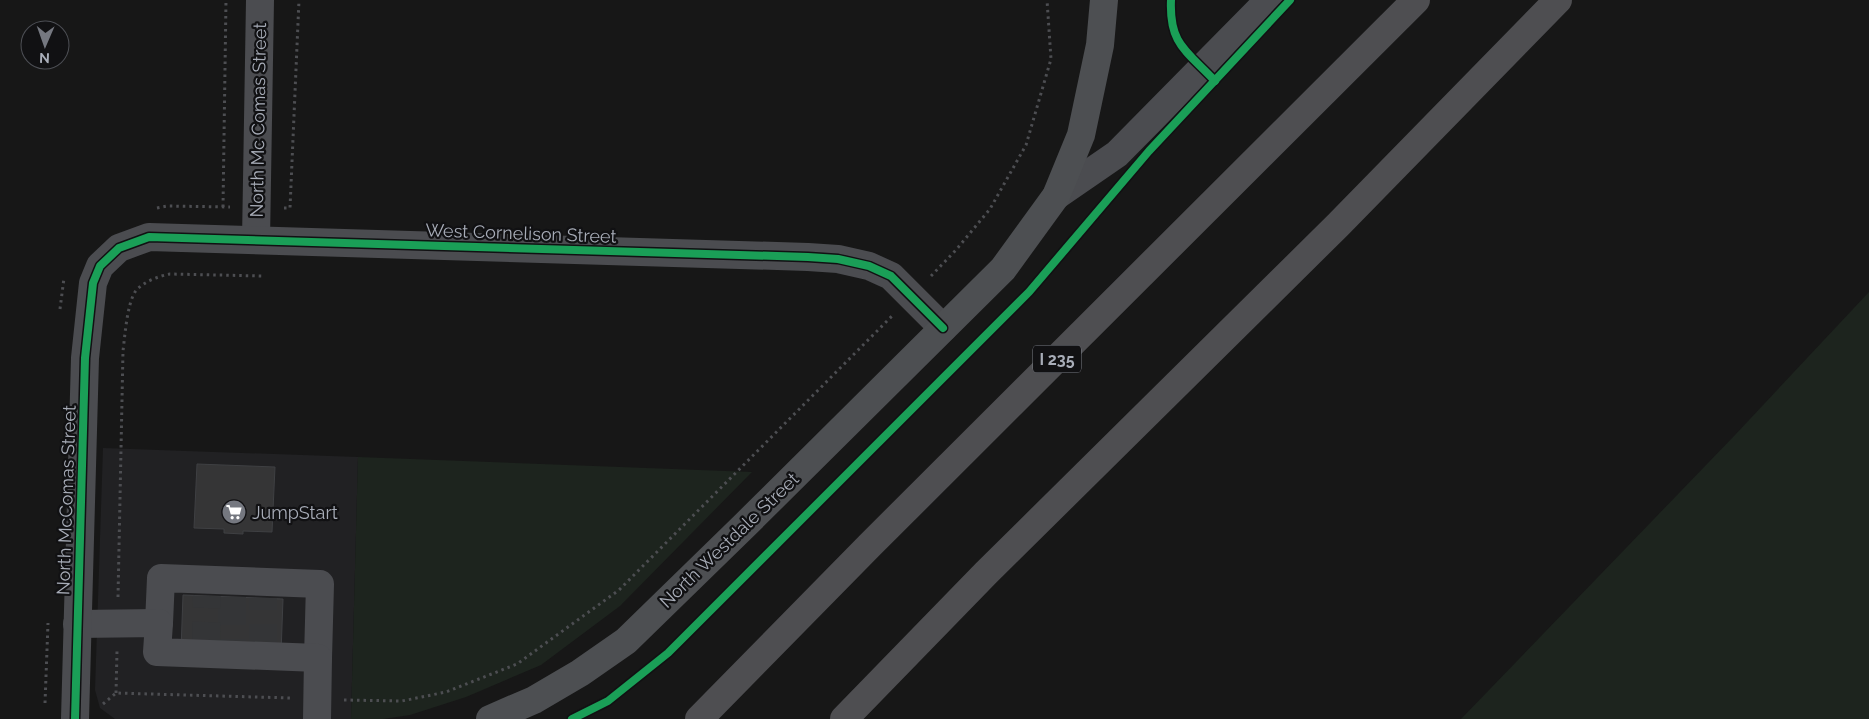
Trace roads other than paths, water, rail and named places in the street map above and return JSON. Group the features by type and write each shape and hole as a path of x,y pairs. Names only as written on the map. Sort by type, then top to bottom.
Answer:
{"highway":[{"name":"I 235","path":"699,719 862,553 1416,0"},
{"path":"844,719 986,573 1338,225 1558,0"}],"main road":[{"name":"North Westdale Street","path":"490,719 534,700 580,674 626,640 744,526 1003,269 1056,196 1080,135 1100,45 1104,0"}],"street":[{"name":"North Mc Comas Street","path":"256,240 260,0"},
{"path":"1056,196 1117,154 1269,0"},
{"name":"West Cornelison Street","path":"93,283 100,266 119,248 149,237 828,259 869,266 891,276 943,328"},
{"name":"North McComas Street","path":"75,711 85,358 93,283"},
{"path":"317,709 320,584 264,590 219,588 161,578 157,652 263,654 318,658"},
{"path":"77,624 159,623"}],"tunnel":[{"path":"206,650 207,596"},
{"path":"232,597 232,651"},
{"path":"263,598 263,652"}],"place":[{"name":"JumpStart","path":"234,512"}]}
